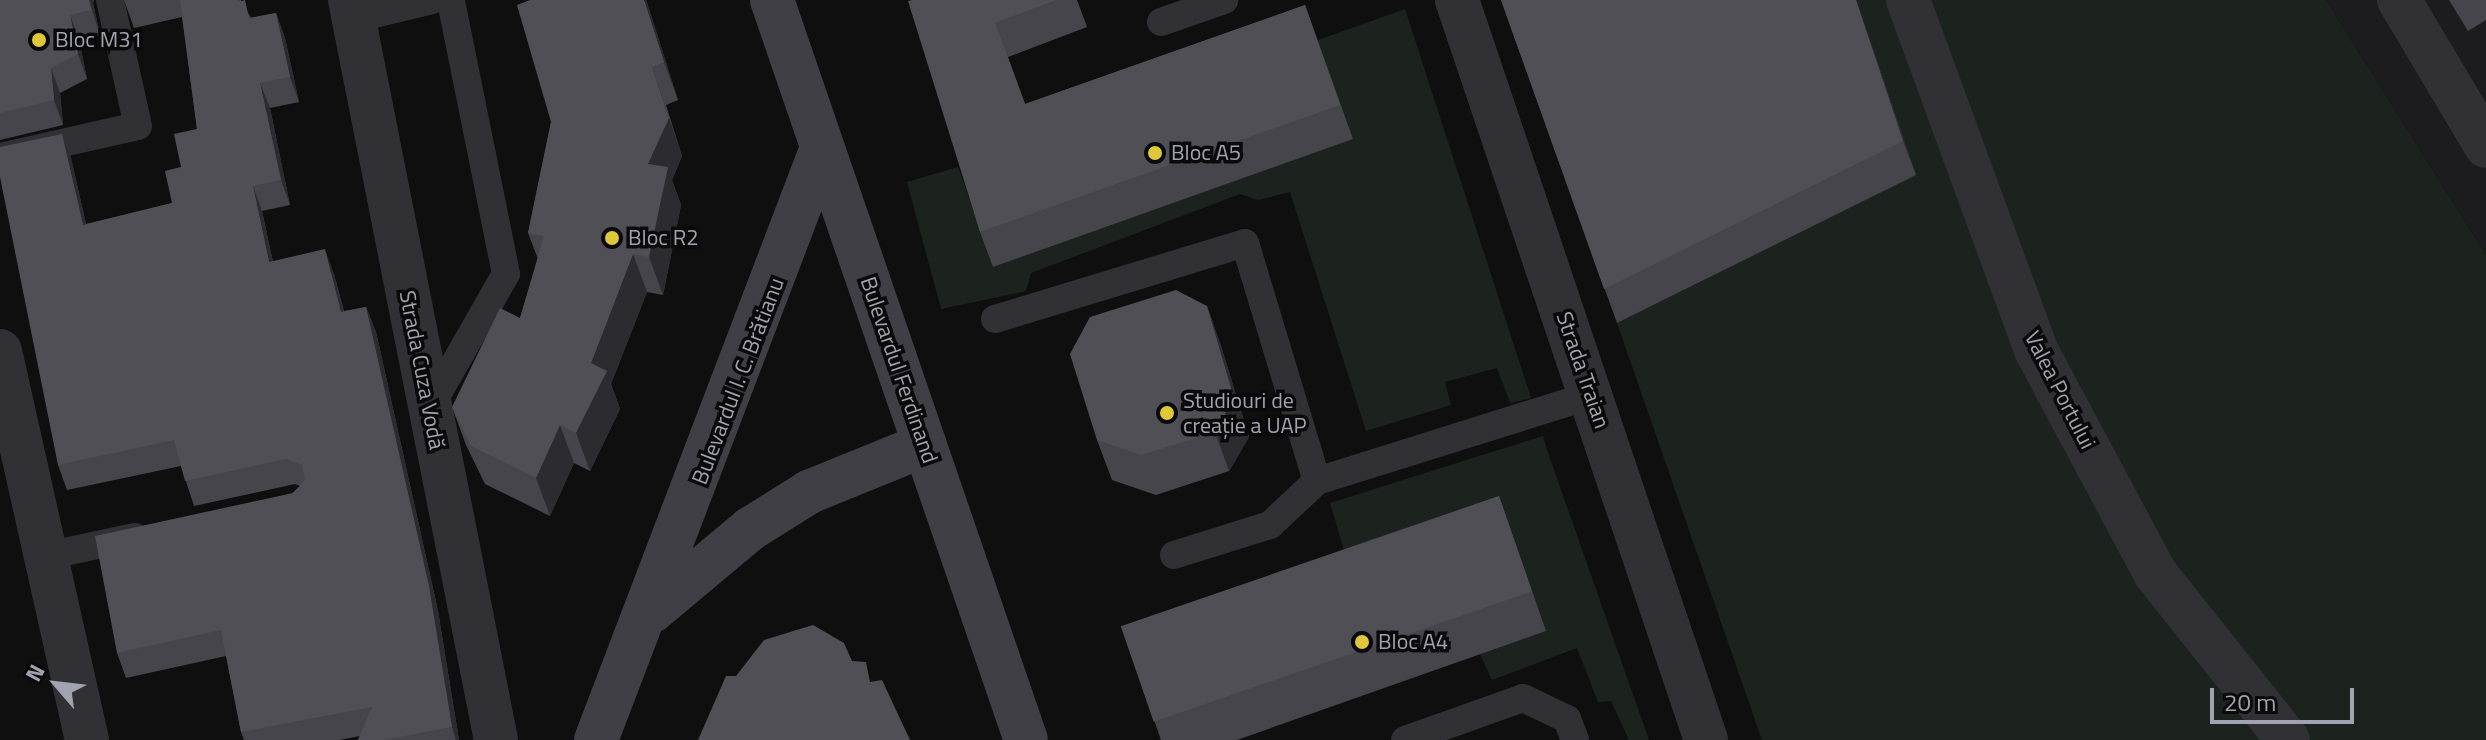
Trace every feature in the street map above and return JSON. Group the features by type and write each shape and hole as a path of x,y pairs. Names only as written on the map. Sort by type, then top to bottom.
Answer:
{"main road":[{"name":"Bulevardul Ferdinand","path":"772,0 1026,740"},
{"name":"Bulevardul I. C. Brătianu","path":"596,740 650,612 822,148"},
{"name":"Bulevardul I. C. Brătianu","path":"650,612 750,529 797,500 925,445"}],"street":[{"name":"Strada Traian","path":"1457,0 1706,740"},
{"name":"Valea Portului","path":"1908,0 2036,350 2155,573 2288,740"},
{"path":"2399,0 2486,146"},
{"name":"Strada Cuza Vodă","path":"352,10 496,740"},
{"path":"0,351 87,740"}],"lane":[{"path":"0,157 138,126 110,0"},
{"path":"352,10 432,0"},
{"path":"430,407 506,274 451,0"},
{"path":"1161,22 1224,0"},
{"path":"995,319 1245,243 1317,481"},
{"path":"1174,555 1270,525 1317,481 1592,395"},
{"path":"46,556 164,530"},
{"path":"1405,740 1523,698 1567,719 1575,740"}],"shaded area":[{"path":"1853,0 2326,0 2486,255 2486,740 1762,740 1617,323 1915,175"},
{"path":"2326,0 2486,0 2486,255"},
{"path":"1405,9 1531,398 1510,403 1497,368 1445,382 1451,405 1366,431 1290,192 1258,200 1240,194 1031,273 1026,291 941,309 907,182 958,167 993,266 1318,40"},
{"path":"1543,436 1649,740 1629,740 1611,701 1598,702 1577,648 1492,680 1480,654 1356,591 1330,503"}],"building":[{"name":"Bloc M31","path":"0,0 89,0 91,10 70,15 78,54 51,68 54,100 0,113"},
{"path":"180,0 245,0 249,18 276,13 290,77 260,83 281,180 253,186 269,262 325,249 341,312 366,307 429,586 452,727 384,740 358,740 372,707 241,732 221,630 117,653 95,536 293,493 305,480 302,465 286,459 185,481 174,440 58,465 0,177 0,147 62,134 83,225 172,203 165,171 181,167 174,134 197,129"},
{"name":"Bloc R2","path":"530,0 644,0 664,62 652,67 669,118 648,164 668,167 649,257 633,254 591,363 607,371 576,433 560,425 536,478 471,446 452,407 500,308 520,318 544,236 528,233 551,122 517,5"},
{"path":"1056,0 995,23 1025,104 1305,5 1340,105 980,232 908,1"},
{"path":"1501,0 1856,0 1903,141 1604,289"},
{"path":"1176,290 1207,306 1234,398 1215,432 1141,455 1097,440 1070,354 1090,317"},
{"path":"1499,496 1532,591 1154,722 1121,626"},
{"path":"813,625 844,643 852,661 866,662 870,682 882,680 910,740 698,740 726,676 736,676 764,640"}],"place":[{"name":"Bloc M31","path":"39,40"},
{"name":"Bloc A5","path":"1155,153"},
{"name":"Bloc R2","path":"612,238"},
{"name":"Studiouri de creație a UAP","path":"1167,413"},
{"name":"Bloc A4","path":"1362,642"}]}
